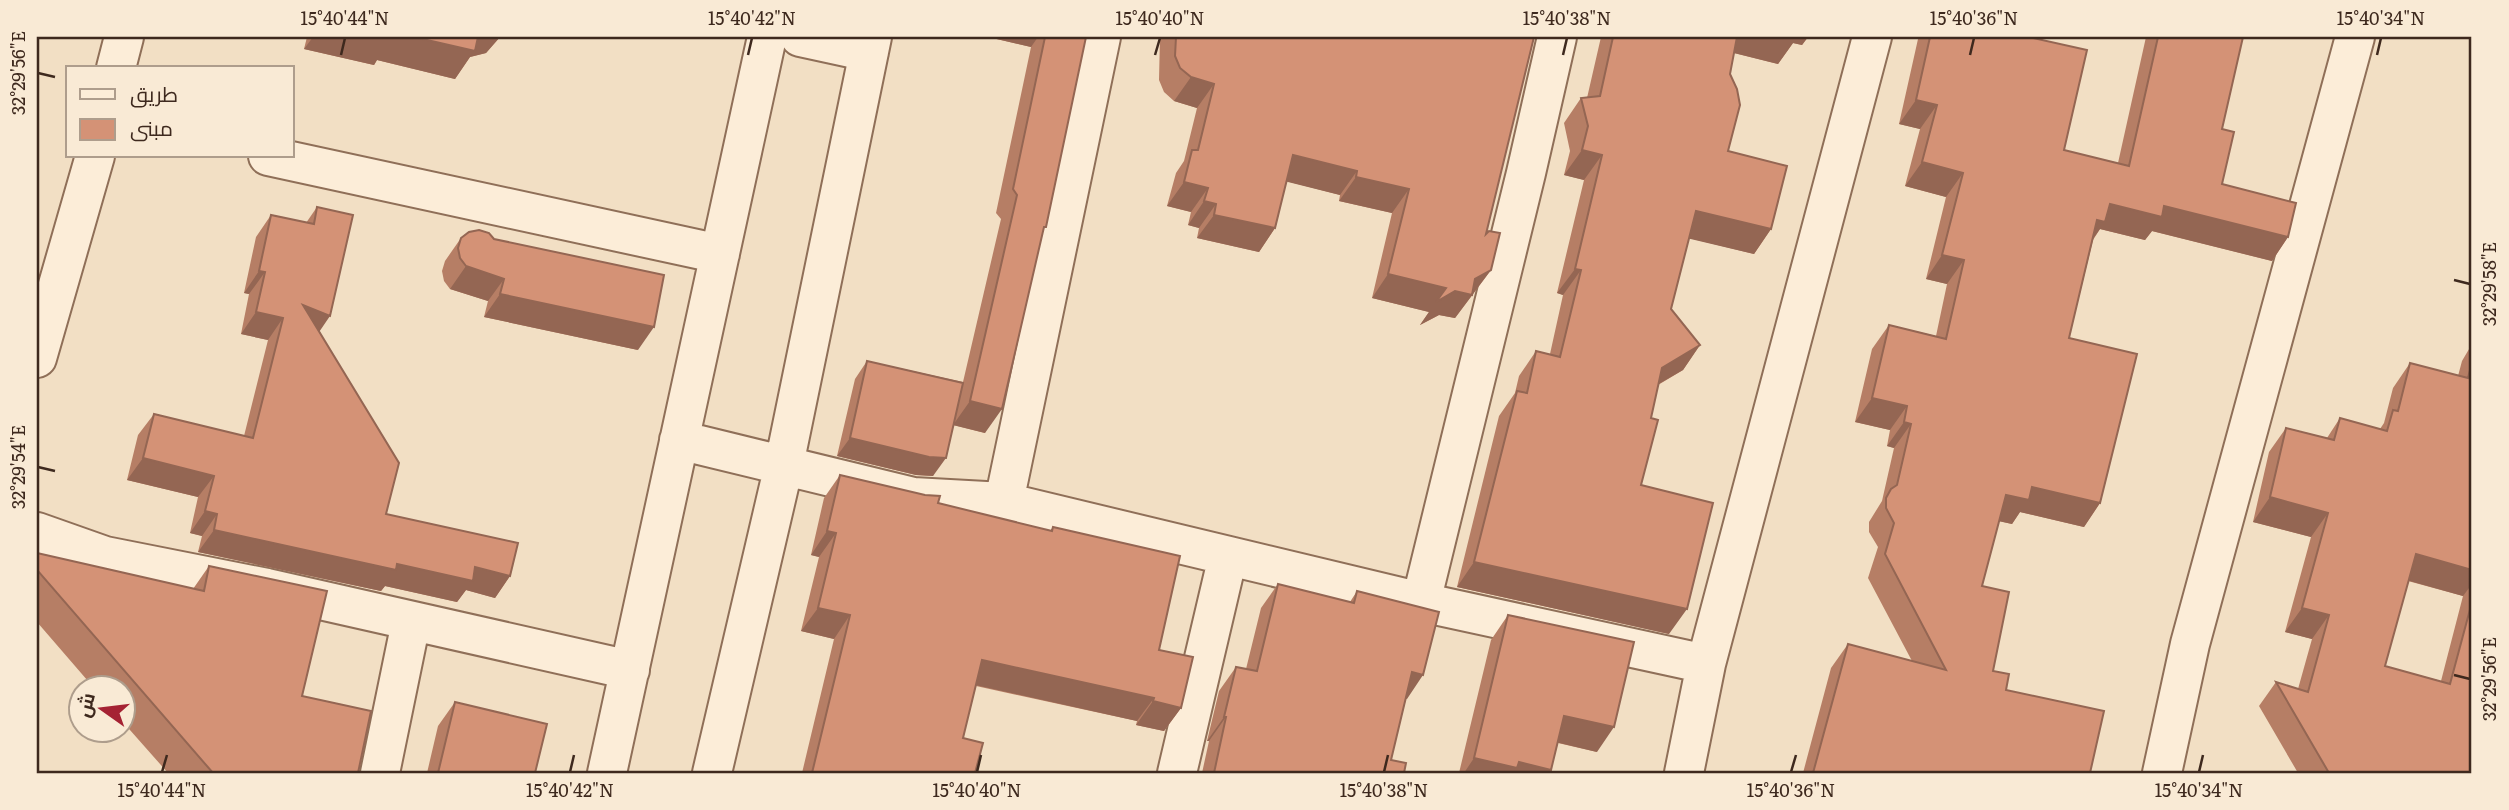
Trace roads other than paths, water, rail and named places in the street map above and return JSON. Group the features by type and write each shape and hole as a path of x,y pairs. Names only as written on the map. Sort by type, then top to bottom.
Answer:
{"street":[{"path":"117,66 124,37"},
{"path":"607,773 767,37"},
{"path":"712,773 784,465 871,44 800,37"},
{"path":"1003,502 1101,37"},
{"path":"1421,602 1557,37"},
{"path":"1684,773 1706,664 1872,37"},
{"path":"2162,773 2190,644 2356,37"},
{"path":"37,358 94,158"},
{"path":"277,158 720,254"},
{"path":"680,440 913,496 1003,502 1421,602 1706,664"},
{"path":"37,532 105,556 267,588 629,670"},
{"path":"1177,773 1228,556"},
{"path":"380,773 411,622"}]}
